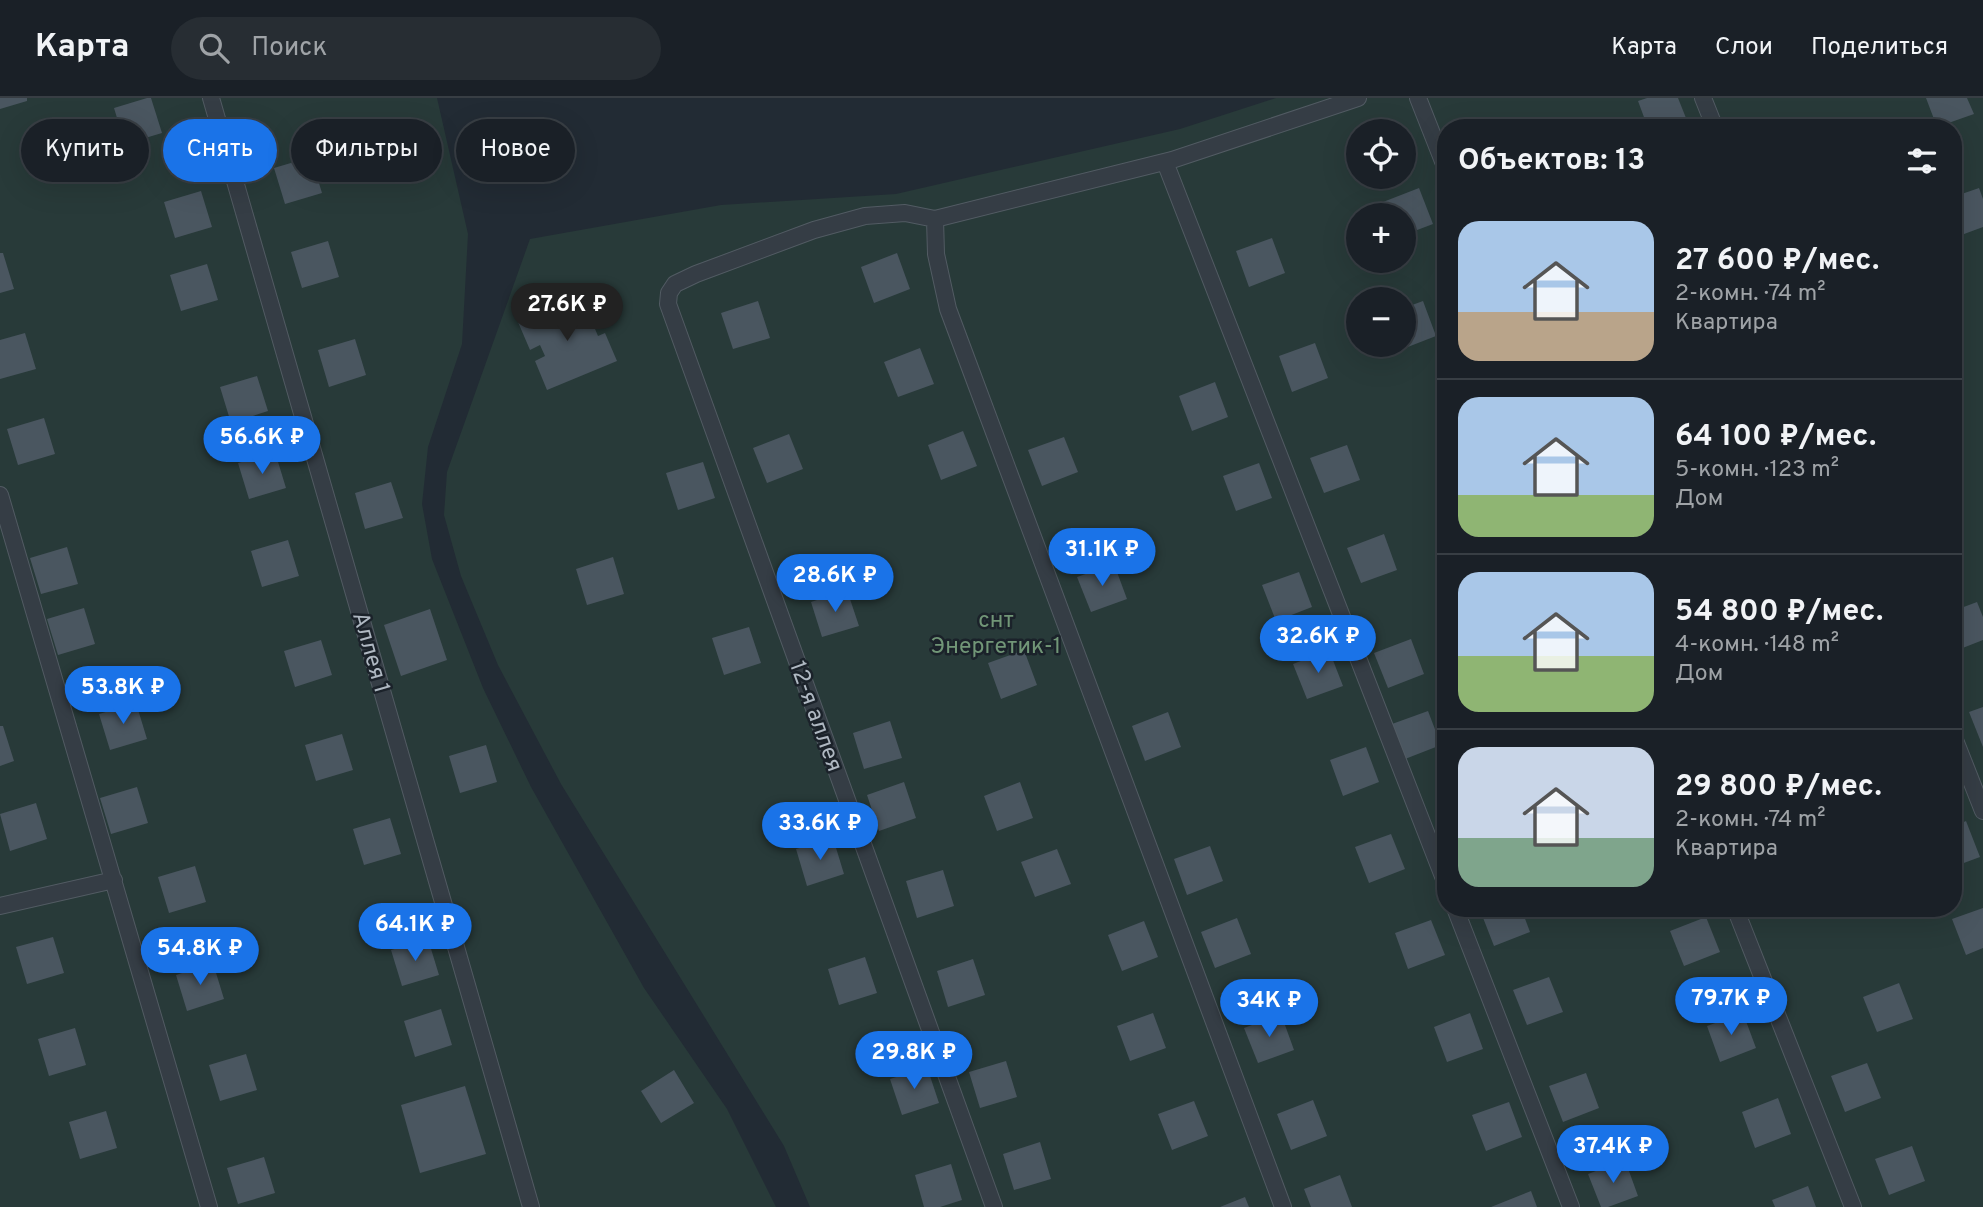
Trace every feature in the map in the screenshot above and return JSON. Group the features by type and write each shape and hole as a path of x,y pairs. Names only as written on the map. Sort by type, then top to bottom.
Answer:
{"lane":[{"name":"Аллея 1","path":"211,98 531,1207"},
{"path":"1283,1207 948,309 936,254 935,219 1165,162 1358,98"},
{"path":"1418,98 1437,146"},
{"path":"1703,98 1711,119"},
{"path":"1165,162 1437,861"},
{"name":"12-я аллея","path":"935,219 905,213 865,216 814,230 675,284 669,293 668,304 994,1207"},
{"path":"0,495 209,1207"},
{"path":"1962,758 1983,811"},
{"path":"0,905 114,880"},
{"path":"1458,917 1571,1207"},
{"path":"1739,917 1853,1207"}],"green space":[{"path":"0,98 437,98 442,119 291,119 291,182 442,182 442,120 468,234 462,344 428,447 422,504 432,559 483,688 531,787 644,988 727,1109 776,1207 0,1207"},
{"name":"снт Энергетик-1","path":"1276,98 1983,98 1983,1207 810,1207 784,1146 561,784 498,665 461,576 444,515 447,472 530,239 721,205 896,194 1180,129"}],"building":[{"path":"0,98 27,98 27,101 0,109"},
{"path":"151,98 162,133 149,137 149,119 117,119 114,108"},
{"path":"1647,98 1678,98 1686,119 1645,119 1638,101"},
{"path":"1926,98 1967,98 1974,114 1960,119 1934,119"},
{"path":"291,163 291,182 319,182 322,193 285,204 277,178 277,167"},
{"path":"1419,188 1433,224 1416,230 1416,203 1383,202"},
{"path":"1979,188 1983,199 1983,227 1962,235 1962,194"},
{"path":"201,191 212,227 175,238 164,202"},
{"path":"1272,238 1285,273 1249,287 1236,251"},
{"path":"328,241 339,277 302,288 291,252"},
{"path":"0,253 3,253 14,289 0,293"},
{"path":"897,253 910,289 874,303 861,267"},
{"path":"207,264 218,300 181,311 170,275"},
{"path":"581,296 598,336 605,333 617,361 547,390 535,361 545,356 540,345 530,350 518,322"},
{"path":"758,301 770,338 733,349 721,313"},
{"path":"1423,301 1436,336 1416,344 1416,304"},
{"path":"25,333 36,369 0,379 0,340"},
{"path":"355,339 366,375 329,387 318,350"},
{"path":"1315,343 1328,378 1292,392 1279,356"},
{"path":"920,348 934,384 898,397 884,362"},
{"path":"257,376 268,411 231,423 220,387"},
{"path":"1215,382 1228,417 1192,431 1179,396"},
{"path":"44,418 55,454 18,465 7,429"},
{"path":"963,431 977,466 941,480 928,445"},
{"path":"789,434 803,469 767,483 753,448"},
{"path":"1064,437 1078,472 1042,486 1028,450"},
{"path":"1347,445 1360,480 1324,493 1310,458"},
{"path":"275,452 286,488 249,499 238,463"},
{"path":"703,462 715,498 678,510 666,473"},
{"path":"1259,463 1272,498 1236,511 1223,476"},
{"path":"391,482 403,518 365,529 355,493"},
{"path":"1384,534 1397,570 1361,583 1347,548"},
{"path":"288,540 299,576 262,587 251,551"},
{"path":"67,547 78,584 41,594 30,558"},
{"path":"613,557 624,594 587,605 576,569"},
{"path":"1114,564 1127,599 1091,612 1077,577"},
{"path":"1299,572 1312,607 1276,621 1262,585"},
{"path":"847,590 859,626 822,637 811,602"},
{"path":"1977,602 1983,617 1983,640 1962,648 1962,608"},
{"path":"84,608 95,644 58,655 47,619"},
{"path":"430,609 447,660 401,676 384,625"},
{"path":"749,627 761,663 724,675 712,638"},
{"path":"1411,639 1424,674 1388,688 1374,653"},
{"path":"321,640 332,675 295,687 284,651"},
{"path":"1024,650 1037,685 1001,699 988,663"},
{"path":"1329,650 1343,686 1307,699 1293,664"},
{"path":"136,703 147,739 110,750 99,714"},
{"path":"1983,707 1983,747 1969,712"},
{"path":"1428,711 1437,735 1437,747 1405,759 1392,724"},
{"path":"1168,712 1181,747 1145,761 1132,726"},
{"path":"890,721 902,758 864,769 853,733"},
{"path":"0,726 3,726 14,761 0,766"},
{"path":"342,734 353,770 316,781 305,745"},
{"path":"486,745 497,782 460,793 449,756"},
{"path":"1366,747 1379,782 1343,796 1330,760"},
{"path":"904,782 916,818 879,831 867,795"},
{"path":"1020,782 1033,818 997,831 984,796"},
{"path":"137,787 148,823 111,834 100,798"},
{"path":"36,803 47,839 10,851 0,814"},
{"path":"390,818 401,854 364,865 353,829"},
{"path":"1966,821 1980,857 1962,864 1962,823"},
{"path":"1391,834 1405,869 1369,883 1355,847"},
{"path":"833,838 844,874 807,886 796,849"},
{"path":"1210,846 1223,881 1187,895 1174,859"},
{"path":"1057,849 1071,884 1035,897 1021,862"},
{"path":"195,866 206,902 169,913 158,877"},
{"path":"943,870 954,906 917,918 906,881"},
{"path":"1983,908 1983,948 1966,955 1952,919"},
{"path":"1483,917 1524,917 1530,932 1494,946"},
{"path":"1706,917 1720,952 1684,966 1670,931"},
{"path":"1237,918 1251,954 1215,968 1201,932"},
{"path":"1431,920 1445,955 1408,969 1395,933"},
{"path":"1144,921 1158,957 1122,971 1108,935"},
{"path":"53,937 64,973 27,984 16,947"},
{"path":"428,939 439,975 402,986 391,950"},
{"path":"865,957 877,993 839,1005 828,969"},
{"path":"973,959 985,995 948,1007 937,971"},
{"path":"213,963 224,999 187,1011 176,975"},
{"path":"1549,977 1563,1012 1527,1025 1513,990"},
{"path":"1899,983 1913,1019 1877,1032 1863,997"},
{"path":"441,1009 452,1045 415,1057 404,1021"},
{"path":"1153,1013 1166,1048 1130,1061 1117,1026"},
{"path":"1470,1013 1483,1049 1447,1062 1434,1027"},
{"path":"1743,1013 1756,1048 1720,1062 1707,1026"},
{"path":"1281,1014 1294,1050 1258,1063 1244,1028"},
{"path":"75,1028 86,1065 49,1076 38,1039"},
{"path":"246,1054 257,1090 220,1101 209,1065"},
{"path":"1006,1061 1017,1097 980,1108 969,1072"},
{"path":"1867,1063 1881,1098 1845,1112 1831,1076"},
{"path":"927,1067 939,1103 902,1115 890,1079"},
{"path":"674,1070 694,1103 661,1123 641,1091"},
{"path":"1586,1073 1599,1108 1563,1122 1549,1086"},
{"path":"465,1086 486,1154 420,1173 401,1105"},
{"path":"1778,1098 1791,1134 1755,1148 1742,1112"},
{"path":"1313,1100 1327,1136 1291,1150 1277,1114"},
{"path":"1194,1101 1208,1136 1172,1150 1158,1114"},
{"path":"1509,1102 1522,1137 1486,1151 1472,1115"},
{"path":"106,1111 117,1148 80,1159 69,1122"},
{"path":"1040,1142 1051,1179 1014,1190 1003,1154"},
{"path":"1912,1146 1925,1181 1889,1195 1875,1159"},
{"path":"264,1157 275,1193 238,1204 227,1168"},
{"path":"1625,1160 1638,1196 1601,1207 1588,1174"},
{"path":"951,1164 962,1200 940,1207 924,1207 915,1175"},
{"path":"1340,1175 1352,1207 1311,1207 1304,1189"},
{"path":"1808,1186 1816,1207 1775,1207 1772,1200"},
{"path":"1531,1191 1537,1207 1491,1207"},
{"path":"1245,1197 1249,1207 1220,1207"}]}
